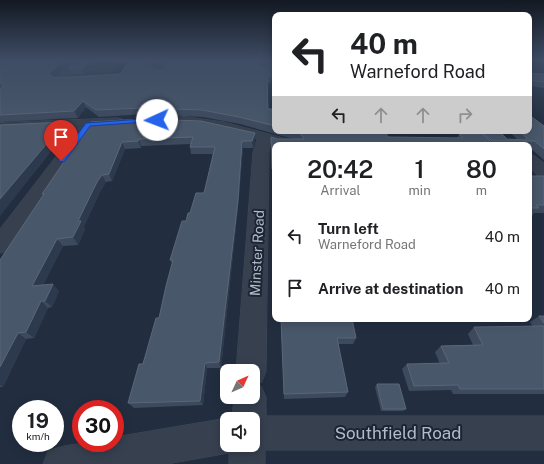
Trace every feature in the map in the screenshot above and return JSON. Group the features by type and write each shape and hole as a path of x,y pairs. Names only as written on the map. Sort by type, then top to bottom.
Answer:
{"street":[{"path":"170,120 213,124 284,142"},
{"path":"0,127 129,122"},
{"path":"0,245 8,223 88,124"},
{"name":"Minster Road","path":"251,364 261,152 263,141 267,137"},
{"path":"532,162 544,174"},
{"path":"532,176 544,174"},
{"name":"Southfield Road","path":"260,433 544,434"},
{"path":"61,464 220,437"},
{"path":"247,452 247,464"}],"building":[{"path":"0,82 267,82 268,109 272,109 272,125 202,110 142,108 96,110 83,101 74,111 0,115 0,89 4,87"},
{"path":"532,117 544,126 544,149 535,141 492,141 484,134 502,134 507,139 526,140 527,138 522,134 532,134"},
{"path":"142,119 201,121 255,133 252,141 242,141 238,200 219,362 205,363 200,401 128,403 139,364 143,364 156,318 159,318 173,260 170,260 182,221 186,221 188,213 190,213 196,193 204,193 215,147 190,147 193,137 139,139 138,141 122,142 109,174 102,175 97,182 78,221 81,221 73,237 57,239 32,286 53,284 45,301 41,301 26,332 18,333 0,367 0,260 44,194 42,194 91,122"},
{"path":"65,122 0,199 0,125"},
{"path":"301,134 386,134 388,137 463,138 459,134 483,134 491,142 272,142 272,169 271,137 278,139 304,139"},
{"path":"532,176 544,176 544,205 536,205 539,208 532,208"},
{"path":"539,316 544,316 544,323"},
{"path":"281,322 353,322 356,338 337,338 348,392 284,394"},
{"path":"544,326 544,389 460,389 458,385 414,386 407,364 449,363 441,346 483,345 474,327"},
{"path":"377,384 399,384 406,409 383,409"}],"route":[{"path":"61,161 88,124 157,120"}]}
